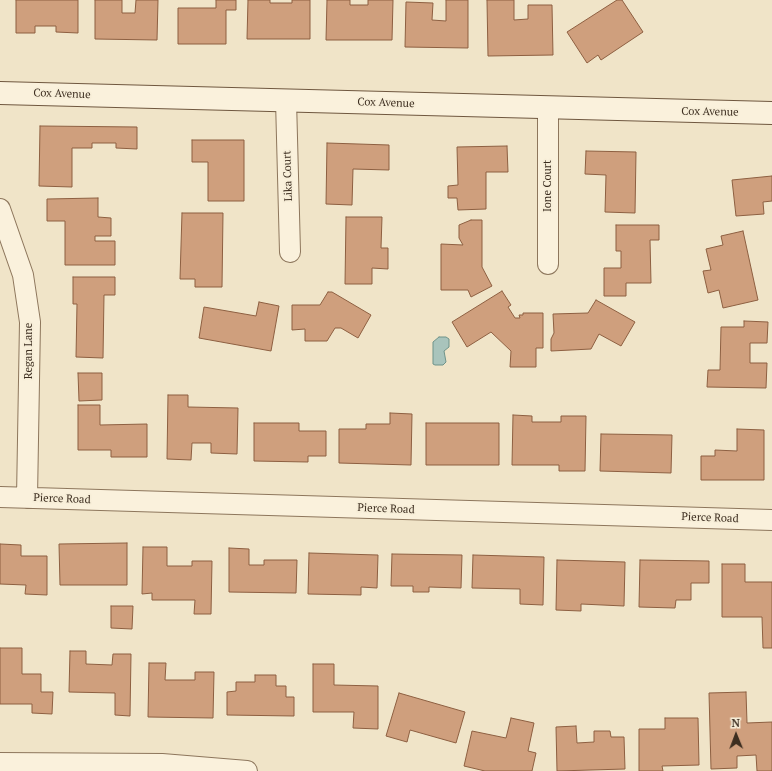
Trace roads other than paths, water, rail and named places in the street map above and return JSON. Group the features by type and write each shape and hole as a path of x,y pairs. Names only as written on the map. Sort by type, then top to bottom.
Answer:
{"main road":[{"name":"Cox Avenue","path":"0,93 772,113"}],"street":[{"name":"Lika Court","path":"286,100 290,252"},
{"name":"Ione Court","path":"548,107 548,264"},
{"name":"Regan Lane","path":"0,209 23,275 30,322 27,498"},
{"name":"Pierce Road","path":"0,497 772,520"},
{"path":"0,763 163,767 247,771"}],"water":[{"path":"439,337 446,337 449,339 449,347 444,351 446,362 443,365 435,365 433,364 433,342"}]}
